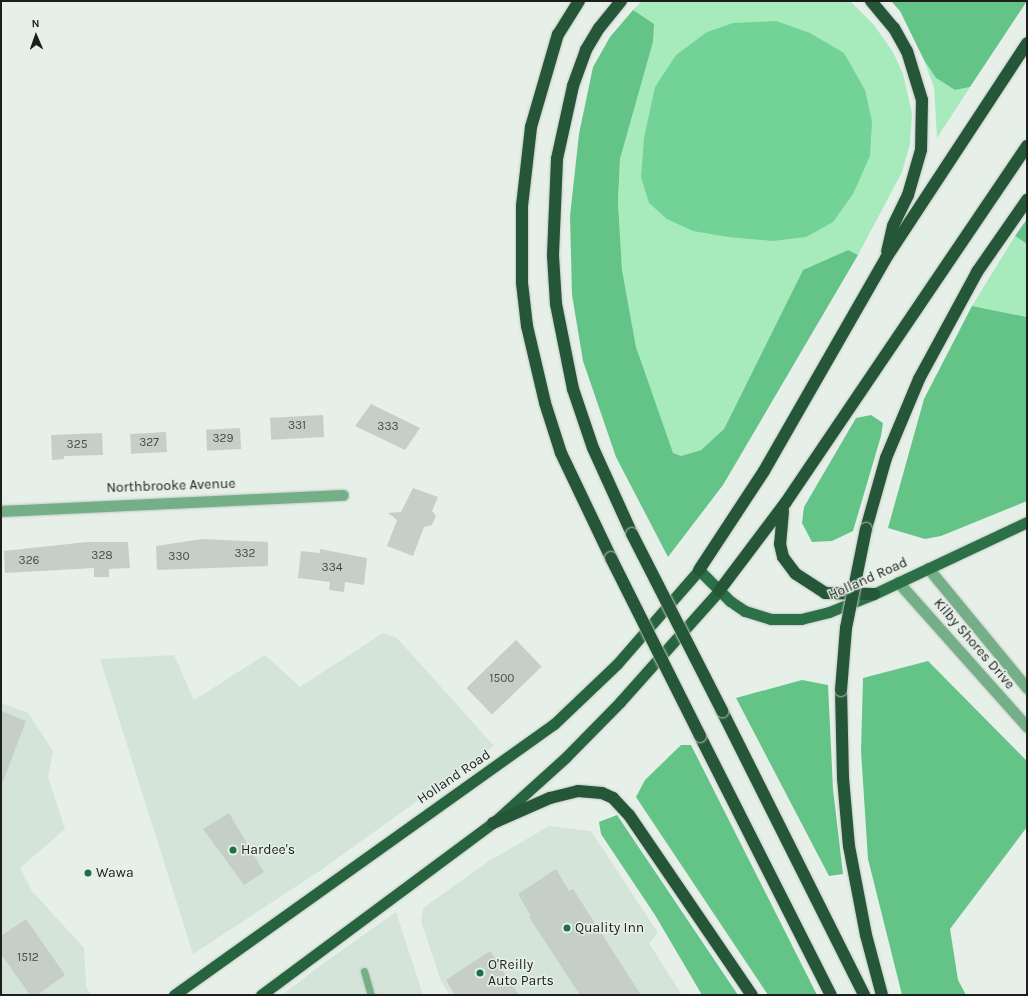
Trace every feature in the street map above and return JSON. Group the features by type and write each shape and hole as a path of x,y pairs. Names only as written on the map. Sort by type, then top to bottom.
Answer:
{"highway":[{"path":"579,1 558,34 531,127 522,206 522,283 528,332 545,403 561,453 611,558 831,995"},
{"path":"621,1 599,28 573,86 557,159 553,256 556,304 573,389 593,448 632,534 864,995"},
{"path":"871,1 894,28 907,50 922,100 921,150 908,195 893,226 886,258"},
{"path":"699,570 764,471 886,258 1027,43"},
{"path":"260,995 493,823 566,757 620,702 719,591 786,502 1027,146"},
{"path":"882,995 866,935 849,846 842,778 841,690 846,628 866,529 886,458 918,379 977,272 1027,200"},
{"path":"786,502 780,525 780,544 783,557 796,574 825,594 874,594"},
{"name":"Holland Road","path":"174,995 554,724 617,664 699,570"},
{"path":"493,823 550,798 578,791 602,792 613,798 629,815 752,995"}],"main road":[{"name":"Holland Road","path":"699,570 719,591 745,611 786,620 818,616 874,594 1027,522"}],"street":[{"name":"Northbrooke Avenue","path":"1,511 343,495"},
{"name":"Kilby Shores Drive","path":"928,568 1027,688"},
{"name":"Kilby Shores Drive","path":"898,582 1027,727"}],"lane":[{"path":"364,971 371,995"}],"shaded area":[{"path":"642,1 850,1 874,25 893,52 903,74 912,113 910,144 902,172 858,255 848,250 803,270 724,429 701,450 681,456 672,453 636,347 622,271 618,202 620,159 653,42 633,10"},
{"path":"891,1 1027,1 970,87 955,90 936,78 924,60 900,11"},
{"path":"633,10 654,24 653,42 620,159 618,202 622,270 636,347 673,453 681,456 701,450 724,429 803,270 848,250 858,255 723,485 668,557 616,457 583,361 572,295 570,216 579,134 593,67 610,37"},
{"path":"776,21 810,33 844,53 865,90 872,121 870,156 853,194 833,222 806,237 773,241 728,237 693,231 667,219 649,203 641,177 644,138 655,87 676,55 707,32 733,23"},
{"path":"924,60 936,78 955,90 970,87 937,138 934,87"},
{"path":"1027,219 1027,244 1015,236"},
{"path":"1015,236 1027,244 1027,317 972,306"},
{"path":"972,306 1027,317 1027,501 941,536 925,539 888,528 924,399"},
{"path":"871,415 883,423 881,436 853,531 832,541 812,542 802,523 804,507 856,418"},
{"path":"383,633 397,638 494,746 318,872 193,954 100,659 174,655 194,700 265,655 300,687"},
{"path":"928,661 1027,761 1027,827 950,929 958,980 966,995 902,995 868,859 861,751 863,678"},
{"path":"802,680 828,685 833,789 843,874 829,876 736,698"},
{"path":"1,703 28,713 53,751 48,777 65,829 20,868 32,891 84,948 86,986 91,995 1,995"},
{"path":"681,745 691,745 817,995 768,995 636,797 645,780"},
{"path":"617,815 738,995 702,995 655,915 601,834 599,822"},
{"path":"549,826 591,831 658,933 649,943 682,995 450,995 441,981 421,921 423,908 489,861"},
{"path":"396,912 423,995 282,995 324,963"}],"building":[{"path":"371,404 420,428 405,450 355,426"},
{"path":"323,415 324,437 271,440 270,418"},
{"path":"240,428 241,449 207,451 206,430"},
{"path":"166,432 167,452 131,454 130,434"},
{"path":"102,433 103,455 64,456 64,459 52,460 51,435"},
{"path":"413,488 438,497 432,511 436,516 432,525 424,527 413,556 387,546 397,520 388,513 401,512"},
{"path":"202,539 268,542 268,566 157,570 156,546"},
{"path":"87,542 128,542 130,568 109,569 109,577 94,577 94,568 5,573 4,551"},
{"path":"320,549 367,558 364,585 345,582 344,592 329,590 330,582 298,578 301,551 320,553"},
{"path":"516,640 542,667 492,715 466,688"},
{"path":"1,711 26,721 2,784 1,784"},
{"name":"Hardee's","path":"229,813 264,872 244,885 203,829"},
{"name":"Quality Inn","path":"556,869 569,891 573,889 641,995 580,995 529,917 531,916 518,894"},
{"path":"26,919 65,975 37,995 30,995 1,954 1,936"},
{"name":"O'Reilly Auto Parts","path":"490,951 519,995 455,995 446,980"}],"place":[{"name":"Hardee's","path":"233,850"},
{"name":"Wawa","path":"88,873"},
{"name":"Quality Inn","path":"567,928"},
{"name":"O'Reilly Auto Parts","path":"480,973"}]}
